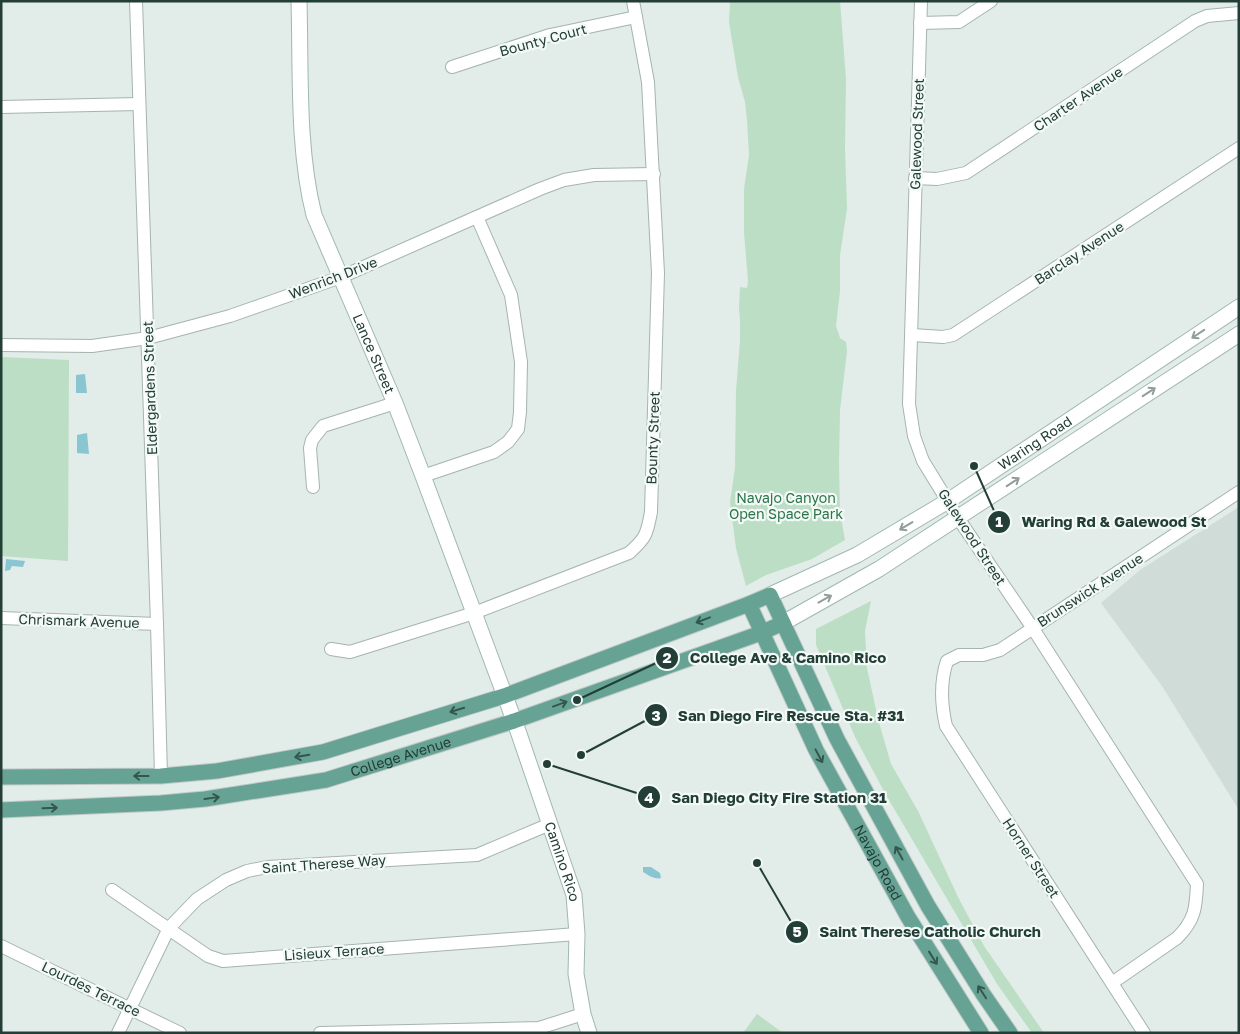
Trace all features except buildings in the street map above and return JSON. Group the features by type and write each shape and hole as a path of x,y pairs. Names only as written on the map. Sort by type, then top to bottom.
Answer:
{"main road":[{"name":"College Avenue","path":"1,777 161,776 217,771 324,752 504,696 770,595"},
{"name":"Navajo Road","path":"770,595 837,739 928,906 983,994 1010,1033"},
{"name":"Navajo Road","path":"749,604 816,750 903,908 981,1033"},
{"name":"College Avenue","path":"1,810 161,803 205,799 326,780 514,721 761,633 783,623"}],"street":[{"name":"Eldergardens Street","path":"136,1 161,776"},
{"name":"Lance Street","path":"299,1 304,154 308,193 314,215 395,402 504,696"},
{"name":"Bounty Street","path":"331,650 350,652 474,613 629,553 642,541 647,532 651,512 658,273 648,82 633,1"},
{"name":"Galewood Street","path":"921,1 909,404 914,436 923,461 958,518 1032,627 1197,884 1196,909 1186,929 1177,938 1112,983"},
{"path":"920,22 960,22 991,1"},
{"name":"Charter Avenue","path":"915,178 937,179 966,173 1195,21 1208,16 1239,14"},
{"name":"Bounty Court","path":"452,67 550,36 636,17"},
{"path":"1,108 139,104"},
{"name":"Barclay Avenue","path":"912,335 943,337 953,335 1239,148"},
{"name":"Wenrich Drive","path":"1,345 92,346 148,338 230,316 341,278 564,180 594,174 654,174"},
{"path":"423,476 494,452 508,442 518,429 521,362 511,295 477,217"},
{"name":"Waring Road","path":"770,595 857,555 948,501 1239,307"},
{"name":"Waring Road","path":"783,623 879,569 1239,334"},
{"path":"313,487 310,448 312,440 323,426 395,402"},
{"name":"Brunswick Avenue","path":"942,675 948,661 959,654 984,655 1000,650 1032,627 1239,492"},
{"name":"Chrismark Avenue","path":"1,618 157,624"},
{"name":"Horner Street","path":"942,675 942,710 946,726 1144,1033"},
{"name":"Camino Rico","path":"504,696 574,894 577,934 576,974 583,1014 589,1033"},
{"name":"Saint Therese Way","path":"118,1033 169,928 197,899 226,880 247,872 275,866 477,855 550,824"},
{"name":"Lisieux Terrace","path":"112,890 208,956 223,961 577,934"},
{"name":"Lourdes Terrace","path":"1,946 180,1033"},
{"path":"320,1033 539,1028 583,1014"}],"shaded area":[{"path":"1239,507 1239,810 1162,686 1101,603 1140,570"}],"green space":[{"name":"Navajo Canyon Open Space Park","path":"730,1 840,1 846,79 845,148 847,209 840,255 840,291 836,326 840,338 846,342 847,351 840,410 839,463 840,512 845,540 812,559 766,575 746,586 736,548 730,502 735,468 740,287 747,288 748,281 744,232 744,189 749,155 745,102 738,77 729,22"},
{"path":"1,357 69,360 68,561 1,556"},
{"path":"871,601 865,631 867,668 878,719 891,764 918,811 958,897 984,946 1044,1033 1032,1033 997,984 886,795 855,737 816,645 816,629"},
{"path":"757,1014 783,1033 743,1033"}],"water":[{"path":"85,374 87,393 76,393 76,375"},
{"path":"87,433 89,454 77,453 77,435"},
{"path":"6,559 25,561 23,567 12,566 10,570 5,571"},
{"path":"643,867 651,867 660,873 661,878 654,878 643,872"}],"place":[{"name":"Waring Rd & Galewood St","path":"974,466"},
{"name":"College Ave & Camino Rico","path":"577,700"},
{"name":"San Diego Fire Rescue Sta. #31","path":"581,755"},
{"name":"San Diego City Fire Station 31","path":"547,764"},
{"name":"Saint Therese Catholic Church","path":"757,863"}]}
